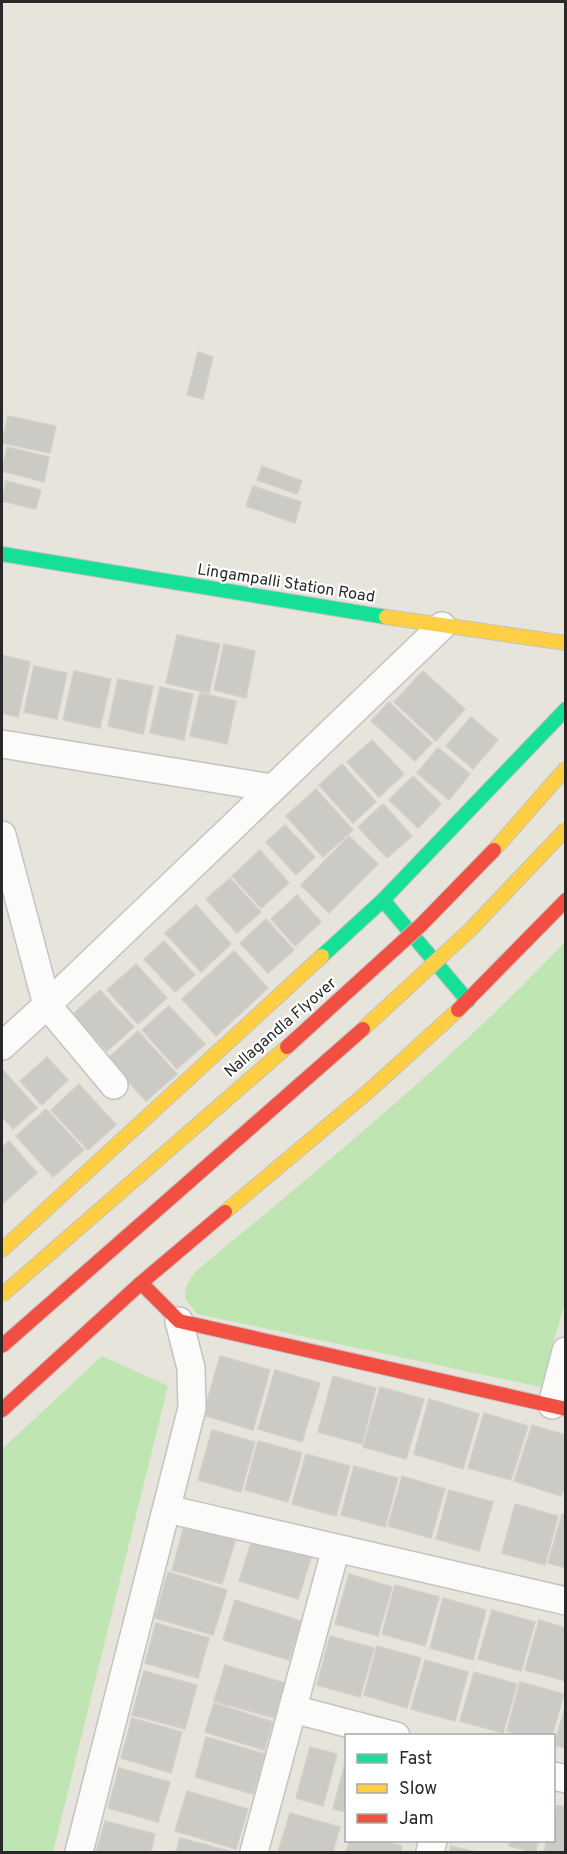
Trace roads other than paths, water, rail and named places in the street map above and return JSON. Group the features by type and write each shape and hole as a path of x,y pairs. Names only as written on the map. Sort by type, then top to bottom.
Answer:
{"street":[{"name":"Lingampalli Station Road","path":"2,554 442,626 566,643"},
{"path":"2,1046 442,626"},
{"path":"2,1250 384,900 566,709"},
{"path":"2,744 272,788"},
{"name":"Nallagandla Flyover","path":"2,1295 309,1027 422,924 513,829 566,768"},
{"path":"2,1346 445,954 541,858 566,829"},
{"path":"2,835 47,1005 114,1085"},
{"path":"384,900 468,1001"},
{"path":"2,1410 141,1283 370,1090 468,1001 566,900"},
{"path":"141,1283 180,1321 559,1407 566,1351"},
{"path":"80,1852 192,1408 191,1368 180,1321"},
{"path":"167,1509 566,1601"},
{"path":"254,1852 336,1548"},
{"path":"293,1709 388,1734"}]}
